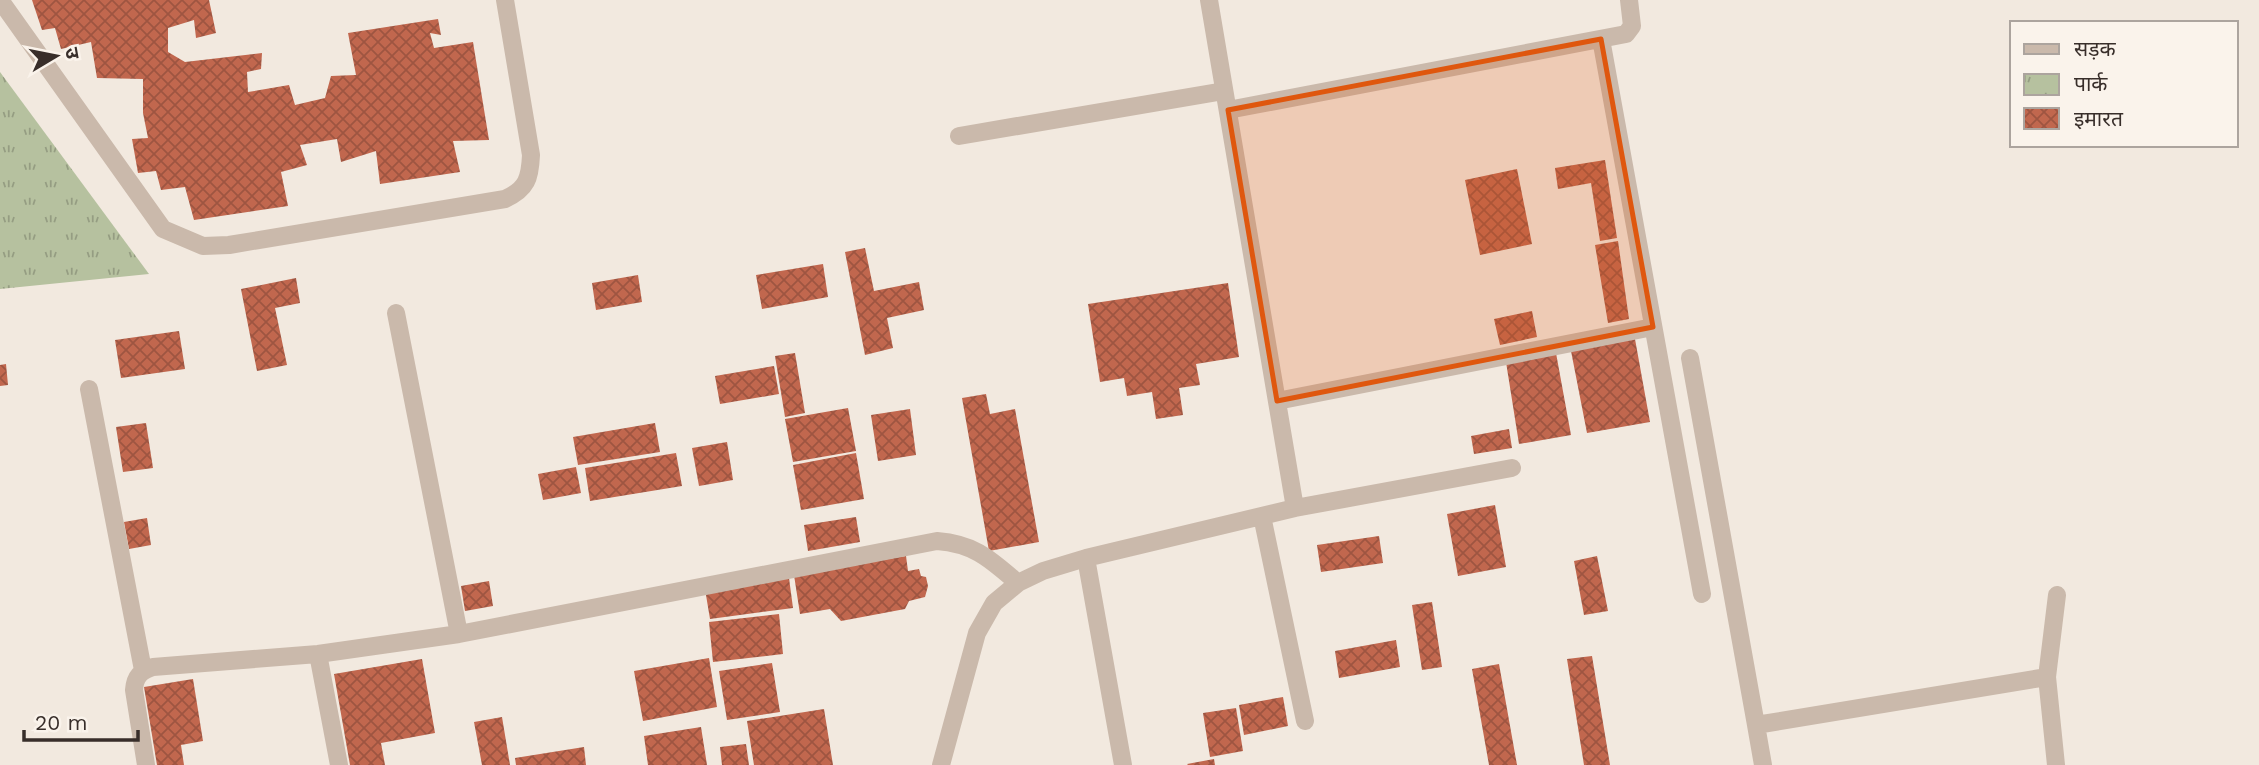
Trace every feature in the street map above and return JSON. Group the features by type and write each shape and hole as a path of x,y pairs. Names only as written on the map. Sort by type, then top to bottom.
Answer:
{"street":[{"path":"0,0 163,229 203,246 229,245 491,202 521,192 530,176 531,155 505,0"},
{"path":"1209,0 1295,508"},
{"path":"1227,110 1601,38 1629,30 1632,18 1629,0"},
{"path":"1601,38 1702,594"},
{"path":"959,136 1224,91"},
{"path":"396,313 459,634"},
{"path":"1277,401 1653,327"},
{"path":"1690,358 1763,765"},
{"path":"89,389 142,670"},
{"path":"941,765 977,633 994,603 1018,583 1043,571 1086,558 1295,508 1512,468"},
{"path":"1262,516 1305,721"},
{"path":"146,765 134,690 135,679 142,670 153,667 318,654 459,634 937,541 956,542 977,549 1018,583"},
{"path":"1086,558 1123,765"},
{"path":"2056,765 2047,677 2057,595"},
{"path":"318,654 339,765"},
{"path":"1756,724 2047,677"}],"highlighted area":[{"path":"1601,39 1653,327 1277,401 1228,110"}],"green space":[{"path":"0,72 149,274 0,289"}],"building":[{"path":"32,0 209,0 216,33 196,38 194,20 168,28 168,52 185,62 262,53 261,69 247,72 248,92 289,85 295,105 325,98 331,76 356,75 348,33 438,19 441,35 430,33 434,48 473,42 489,140 453,141 460,172 380,184 376,151 341,162 337,139 300,145 307,165 281,172 288,206 194,220 185,187 161,190 156,171 138,173 132,139 148,138 143,113 143,79 97,78 91,42 61,49 55,28 42,30"},
{"path":"1605,160 1617,238 1600,241 1591,183 1558,189 1555,168"},
{"path":"1517,169 1532,244 1480,255 1465,180"},
{"path":"1618,241 1629,319 1608,323 1595,245"},
{"path":"865,248 874,291 919,282 924,310 887,318 893,348 865,355 845,252"},
{"path":"823,264 828,297 762,309 756,275"},
{"path":"638,275 642,302 596,310 592,283"},
{"path":"296,278 300,303 275,308 287,365 257,371 241,289"},
{"path":"1228,283 1239,357 1196,364 1200,385 1179,388 1183,415 1156,419 1152,392 1127,396 1124,378 1100,382 1088,304"},
{"path":"1532,311 1537,337 1500,345 1494,319"},
{"path":"179,331 185,369 121,378 115,340"},
{"path":"1635,339 1650,422 1587,433 1571,351"},
{"path":"795,353 805,413 785,417 775,356"},
{"path":"1556,353 1571,435 1519,444 1506,362"},
{"path":"6,364 8,385 0,386 0,365"},
{"path":"774,366 779,394 720,404 715,376"},
{"path":"986,394 990,414 1015,409 1039,542 989,551 962,398"},
{"path":"848,408 856,451 793,462 785,419"},
{"path":"910,409 916,455 878,461 871,415"},
{"path":"146,423 153,468 123,472 116,427"},
{"path":"655,423 660,452 578,465 573,437"},
{"path":"1509,429 1512,448 1474,454 1471,436"},
{"path":"727,442 733,480 699,486 692,448"},
{"path":"676,453 682,486 590,501 585,468"},
{"path":"856,453 864,499 801,510 793,465"},
{"path":"576,467 581,493 543,500 538,474"},
{"path":"1495,505 1506,567 1458,576 1447,514"},
{"path":"856,517 860,542 808,551 804,525"},
{"path":"147,518 151,545 129,549 124,522"},
{"path":"1379,536 1383,563 1321,572 1317,545"},
{"path":"906,556 908,571 919,569 921,576 926,577 928,586 925,597 909,601 905,609 841,621 830,609 800,614 794,575"},
{"path":"1597,556 1608,611 1584,615 1574,561"},
{"path":"789,578 793,608 710,619 705,589"},
{"path":"489,581 493,606 465,611 461,586"},
{"path":"1432,602 1442,667 1422,670 1412,605"},
{"path":"779,614 783,654 713,662 709,622"},
{"path":"1396,640 1400,667 1339,678 1335,651"},
{"path":"1592,656 1610,765 1584,765 1567,659"},
{"path":"709,658 717,707 643,721 634,671"},
{"path":"422,659 435,733 381,743 385,765 350,765 334,674"},
{"path":"772,663 780,712 727,720 719,671"},
{"path":"1499,664 1517,765 1489,765 1472,669"},
{"path":"193,679 203,741 181,745 184,765 157,765 144,687"},
{"path":"1283,697 1288,726 1244,735 1239,705"},
{"path":"1236,708 1243,751 1210,757 1203,713"},
{"path":"824,709 833,765 754,765 747,721"},
{"path":"502,717 510,765 482,765 474,722"},
{"path":"701,727 707,765 648,765 644,736"},
{"path":"746,744 749,765 722,765 720,747"},
{"path":"584,747 586,765 516,765 515,758"},
{"path":"1214,759 1215,765 1187,764"}]}
